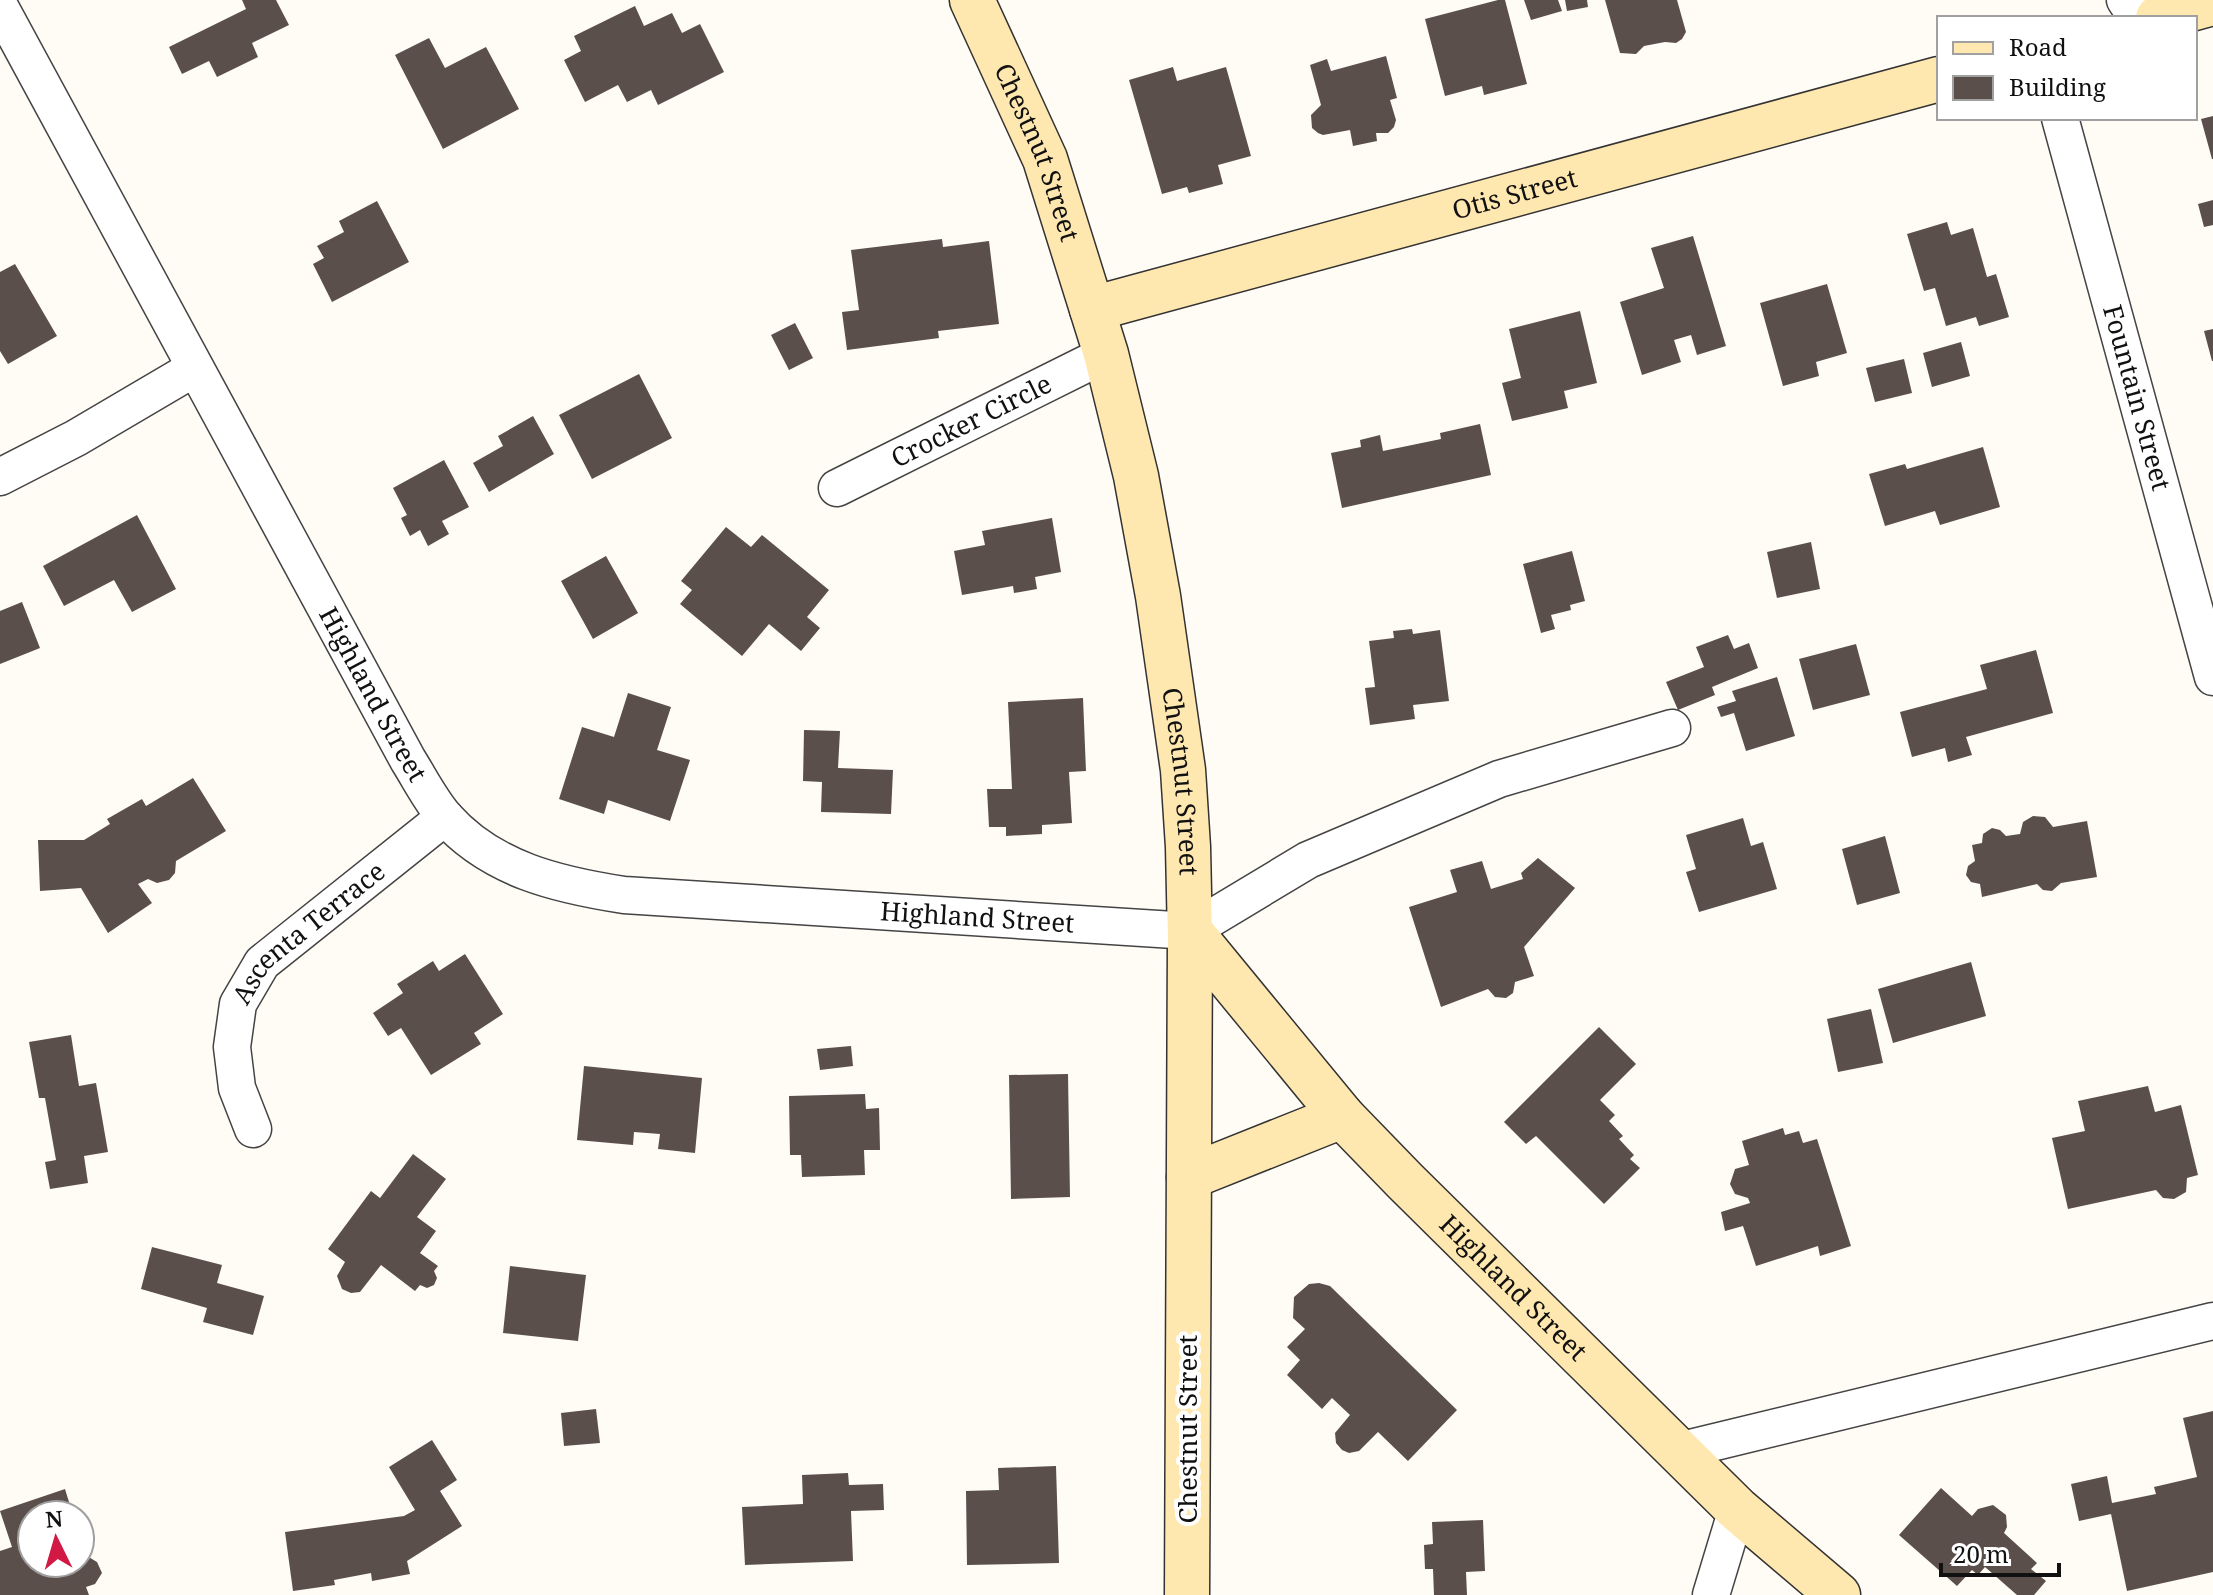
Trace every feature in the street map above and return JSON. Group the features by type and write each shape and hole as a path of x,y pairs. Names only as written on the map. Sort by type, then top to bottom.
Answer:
{"street":[{"name":"Chestnut Street","path":"972,0 1045,159 1106,354 1136,476 1174,694 1183,770 1190,931 1187,1595"},
{"path":"2165,16 2213,3"},
{"name":"Highland Street","path":"0,7 408,760 445,817 478,846 521,872 571,887 624,895 1190,931 1342,1116 1737,1509 1838,1595"},
{"name":"Otis Street","path":"1092,309 1937,80"},
{"name":"Fountain Street","path":"2061,120 2213,677"},
{"name":"Crocker Circle","path":"837,488 1106,354"},
{"path":"0,477 76,438 195,368"},
{"path":"1190,931 1308,860 1499,779 1672,728"},
{"name":"Ascenta Terrace","path":"253,1129 237,1088 232,1047 238,1004 262,963 445,817"},
{"path":"1189,1177 1342,1116"},
{"path":"1678,1451 2213,1321"},
{"path":"1711,1595 1737,1509"}],"building":[{"path":"242,0 276,0 289,25 252,43 258,57 217,77 209,61 182,74 169,47 246,9"},
{"path":"1505,0 1527,84 1484,95 1482,86 1445,96 1425,19"},
{"path":"1524,0 1558,0 1562,11 1531,20"},
{"path":"1565,0 1587,0 1588,7 1567,11"},
{"path":"1605,0 1677,0 1686,32 1676,43 1644,46 1636,54 1620,53"},
{"path":"635,6 644,26 672,13 682,33 700,24 724,72 658,105 651,90 627,102 618,85 585,102 564,60 581,51 574,36"},
{"path":"429,38 445,68 486,47 519,109 443,149 395,55"},
{"path":"1386,56 1397,98 1390,100 1396,120 1388,133 1376,133 1377,141 1353,146 1350,130 1323,135 1312,128 1311,115 1321,105 1310,65 1327,59 1331,71"},
{"path":"1173,67 1177,81 1226,67 1251,156 1218,165 1223,184 1189,193 1187,187 1162,194 1129,80"},
{"path":"2213,116 2213,159 2212,159 2201,119"},
{"path":"2213,200 2213,225 2204,227 2198,204"},
{"path":"377,201 409,262 332,302 313,264 324,258 317,246 344,232 339,221"},
{"path":"1947,222 1951,235 1973,228 1987,277 1996,274 2009,317 1979,326 1976,317 1946,326 1935,288 1924,291 1907,234"},
{"path":"1693,236 1726,346 1697,355 1691,335 1674,340 1681,362 1642,375 1620,302 1664,288 1651,248"},
{"path":"942,239 943,247 989,241 999,324 938,331 939,338 847,350 842,312 859,310 851,250"},
{"path":"15,264 57,336 8,364 0,351 0,272"},
{"path":"1827,284 1847,353 1816,362 1819,376 1783,386 1760,303"},
{"path":"1580,311 1597,383 1564,391 1568,408 1512,421 1502,383 1521,378 1509,329"},
{"path":"795,323 813,358 789,370 771,335"},
{"path":"2213,329 2213,361 2212,361 2204,331"},
{"path":"1961,342 1970,376 1932,387 1923,353"},
{"path":"1904,359 1912,393 1875,402 1866,368"},
{"path":"639,374 672,438 592,479 559,415"},
{"path":"533,416 554,454 489,492 473,463 503,446 498,436"},
{"path":"1480,424 1491,475 1342,508 1331,453 1361,447 1360,440 1380,435 1383,451 1441,439 1440,433"},
{"path":"1983,447 2000,507 1940,525 1935,511 1885,526 1869,474 1905,464 1907,469"},
{"path":"444,460 469,507 442,521 449,534 428,546 420,530 410,536 401,518 407,515 393,488"},
{"path":"137,515 176,589 132,612 114,580 64,606 43,566"},
{"path":"1052,518 1061,572 1035,577 1037,589 1014,593 1013,586 962,595 954,551 985,545 982,531"},
{"path":"726,527 751,547 762,535 829,590 807,617 820,628 801,651 769,624 742,656 680,604 692,590 681,581"},
{"path":"1811,542 1820,589 1777,598 1767,552"},
{"path":"1572,551 1585,601 1570,605 1571,610 1551,615 1555,629 1541,633 1523,564"},
{"path":"606,556 638,613 593,639 561,581"},
{"path":"22,602 40,648 0,664 0,611"},
{"path":"1412,629 1413,634 1440,630 1449,701 1413,705 1415,719 1370,725 1365,688 1375,687 1369,641 1394,638 1393,631"},
{"path":"1728,635 1734,649 1749,643 1758,668 1712,687 1715,695 1678,710 1666,682 1704,667 1696,647"},
{"path":"1856,644 1870,695 1813,710 1799,659"},
{"path":"2036,650 2053,713 1966,737 1972,755 1948,762 1945,748 1912,757 1900,712 1987,689 1980,665"},
{"path":"1777,677 1795,736 1746,751 1734,713 1721,717 1717,707 1736,701 1732,691"},
{"path":"628,693 671,707 657,750 690,760 670,821 608,800 604,814 559,799 582,727 614,737"},
{"path":"1083,698 1086,771 1069,772 1072,823 1042,825 1042,834 1006,836 1006,827 989,827 987,789 1012,789 1008,702"},
{"path":"804,730 840,731 838,768 893,770 891,814 821,812 822,782 803,781"},
{"path":"193,778 226,831 176,861 175,873 169,880 157,883 148,879 138,884 152,903 108,933 81,888 40,891 38,840 84,840 110,824 107,819 142,799 146,806"},
{"path":"2033,816 2045,817 2053,827 2087,821 2097,877 2061,883 2052,891 2043,890 2037,884 1982,897 1980,884 1971,882 1966,875 1968,866 1975,861 1972,845 1982,843 1983,834 1992,828 2006,836 2020,834 2023,822"},
{"path":"1743,818 1751,846 1763,842 1777,889 1699,912 1686,872 1696,869 1686,835"},
{"path":"1885,836 1900,893 1857,905 1842,849"},
{"path":"1538,858 1575,888 1524,947 1534,976 1515,982 1513,993 1506,998 1495,997 1488,989 1441,1007 1409,907 1457,892 1450,870 1482,861 1491,889 1523,879 1521,873"},
{"path":"465,954 503,1014 474,1033 481,1044 431,1075 401,1028 388,1036 373,1013 403,993 397,984 433,961 439,971"},
{"path":"1971,962 1986,1016 1893,1043 1878,989"},
{"path":"1871,1009 1883,1063 1838,1072 1827,1019"},
{"path":"1599,1027 1636,1064 1600,1100 1615,1115 1609,1121 1623,1136 1619,1139 1634,1155 1630,1159 1640,1168 1604,1204 1536,1136 1526,1144 1504,1122"},
{"path":"71,1035 79,1086 96,1083 108,1152 84,1156 88,1183 50,1189 45,1162 56,1160 45,1098 39,1098 29,1042"},
{"path":"851,1046 853,1066 820,1070 817,1049"},
{"path":"584,1066 702,1078 695,1153 658,1149 660,1134 634,1132 633,1145 577,1140"},
{"path":"1068,1074 1070,1197 1011,1199 1009,1075"},
{"path":"2148,1086 2155,1112 2181,1105 2198,1175 2187,1178 2186,1192 2174,1199 2163,1198 2156,1190 2068,1209 2052,1138 2085,1131 2078,1101"},
{"path":"865,1094 866,1109 879,1108 880,1150 864,1150 865,1175 802,1177 801,1155 790,1155 789,1096"},
{"path":"1783,1128 1785,1135 1799,1131 1803,1143 1817,1139 1851,1246 1820,1256 1818,1246 1756,1266 1743,1226 1725,1231 1721,1212 1750,1203 1748,1198 1735,1194 1730,1184 1735,1169 1749,1165 1742,1141"},
{"path":"413,1154 446,1179 417,1217 436,1231 420,1253 438,1266 434,1271 437,1278 434,1285 427,1288 420,1285 415,1291 381,1265 360,1292 351,1293 342,1289 337,1276 345,1262 328,1249 371,1191 380,1198"},
{"path":"152,1247 222,1265 217,1283 264,1296 253,1335 203,1322 207,1308 141,1289"},
{"path":"510,1266 586,1275 578,1341 503,1333"},
{"path":"1309,1284 1330,1286 1457,1410 1408,1461 1378,1432 1359,1451 1349,1453 1342,1450 1336,1443 1335,1433 1350,1415 1332,1398 1322,1409 1287,1375 1300,1360 1287,1347 1305,1329 1293,1318 1294,1297"},
{"path":"596,1409 600,1443 564,1446 561,1413"},
{"path":"2213,1411 2213,1572 2127,1591 2111,1514 2079,1521 2071,1484 2107,1476 2112,1503 2156,1494 2154,1487 2197,1477 2183,1418"},
{"path":"432,1440 457,1480 440,1491 462,1526 407,1561 410,1574 372,1581 371,1573 334,1580 335,1585 293,1591 285,1532 404,1516 415,1510 389,1467"},
{"path":"1056,1466 1059,1563 967,1565 966,1491 999,1490 998,1468"},
{"path":"848,1473 849,1485 883,1484 884,1510 851,1511 853,1561 745,1565 742,1507 803,1504 802,1475"},
{"path":"1941,1488 1972,1516 1978,1509 1993,1505 2006,1515 2004,1533 2037,1563 2031,1569 2046,1581 2034,1595 2017,1595 1985,1567 1978,1575 1972,1570 1957,1586 1899,1535"},
{"path":"65,1489 68,1499 35,1499"},
{"path":"16,1506 16,1579 96,1579 96,1561 102,1573 95,1584 86,1587 89,1595 0,1595 0,1551 12,1547 0,1511"},
{"path":"1483,1520 1485,1571 1466,1572 1467,1595 1434,1595 1433,1569 1425,1569 1424,1545 1433,1544 1432,1522"}]}
